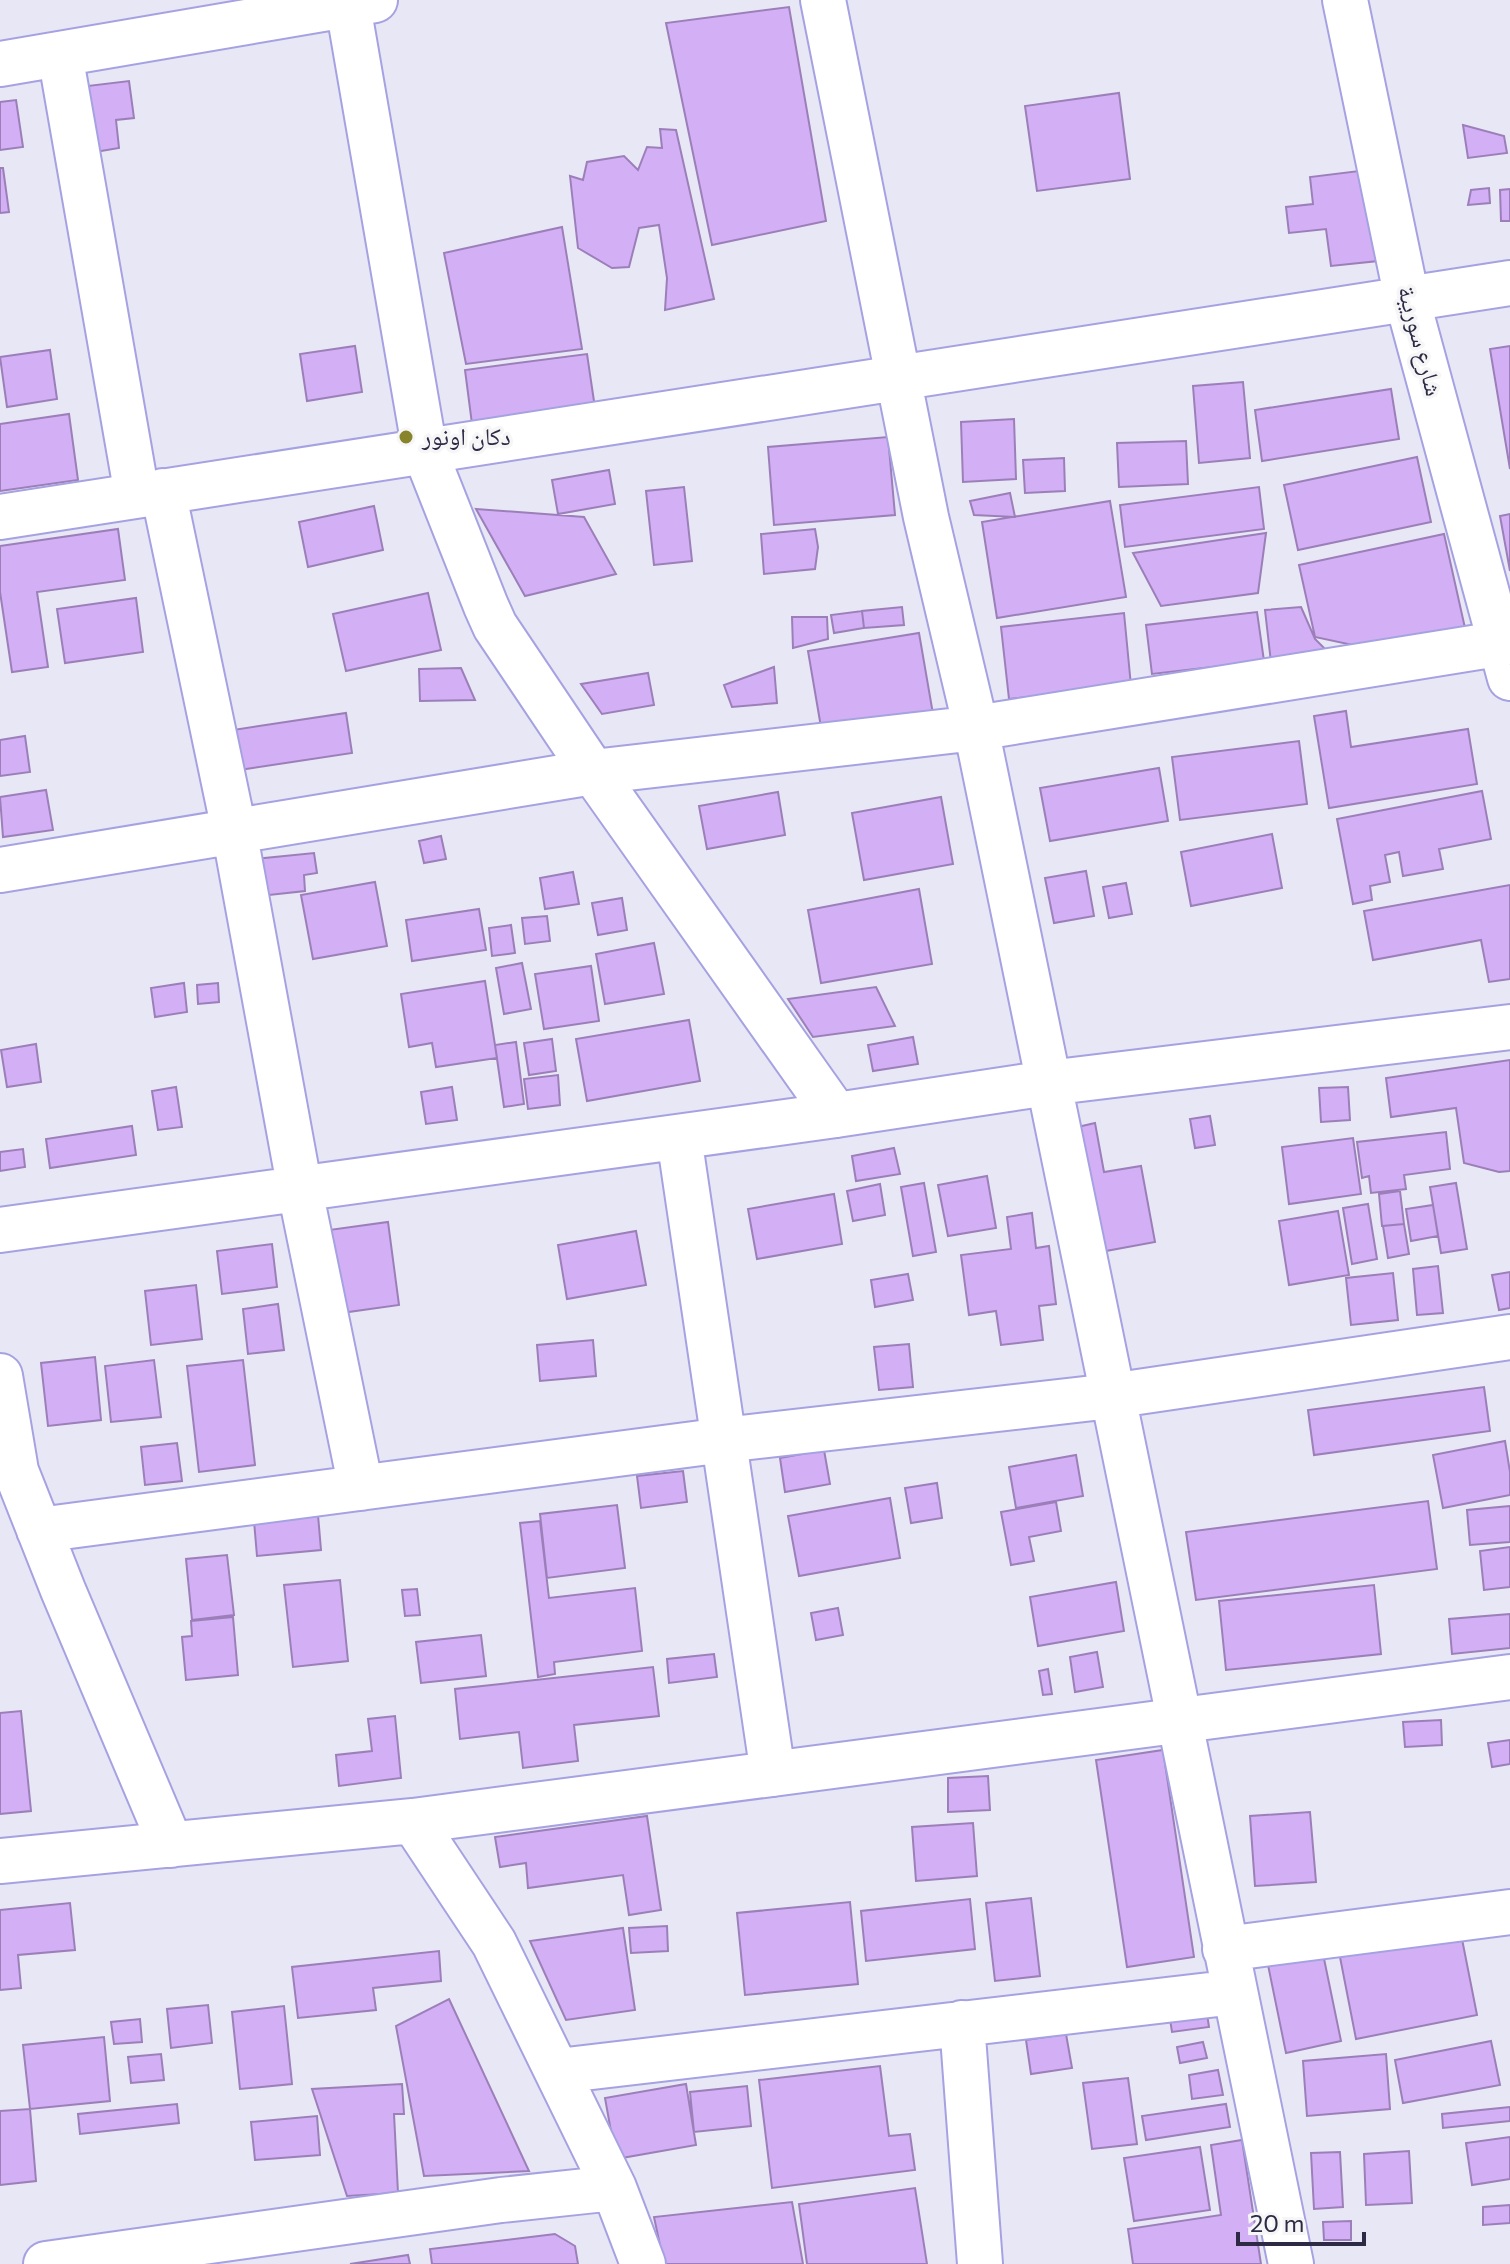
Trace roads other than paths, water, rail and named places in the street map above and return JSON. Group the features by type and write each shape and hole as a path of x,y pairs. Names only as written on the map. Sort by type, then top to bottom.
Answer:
{"street":[{"path":"823,0 926,517 976,728 1291,2264"},
{"name":"شارع سوريبة","path":"1345,0 1407,299 1507,655"},
{"path":"0,64 356,1 425,452 495,626 593,772 836,1115"},
{"path":"60,54 150,493 234,830 300,1190 361,1488"},
{"path":"0,517 1510,283"},
{"path":"0,870 593,772 976,728 1507,655"},
{"path":"0,1230 1048,1083 1510,1027"},
{"path":"679,1137 773,1774"},
{"path":"39,1530 724,1440 1111,1396 1510,1337"},
{"path":"0,1376 3,1424 16,1471 171,1845"},
{"path":"0,1861 413,1821 1510,1677"},
{"path":"413,1821 494,1943 614,2188 643,2264"},
{"path":"1225,1949 1510,1912"},
{"path":"558,2071 1235,1992"},
{"path":"962,2023 980,2264"},
{"path":"46,2264 485,2202 614,2188"}],"place":[{"name":"دكان اونور","path":"406,437"}]}
